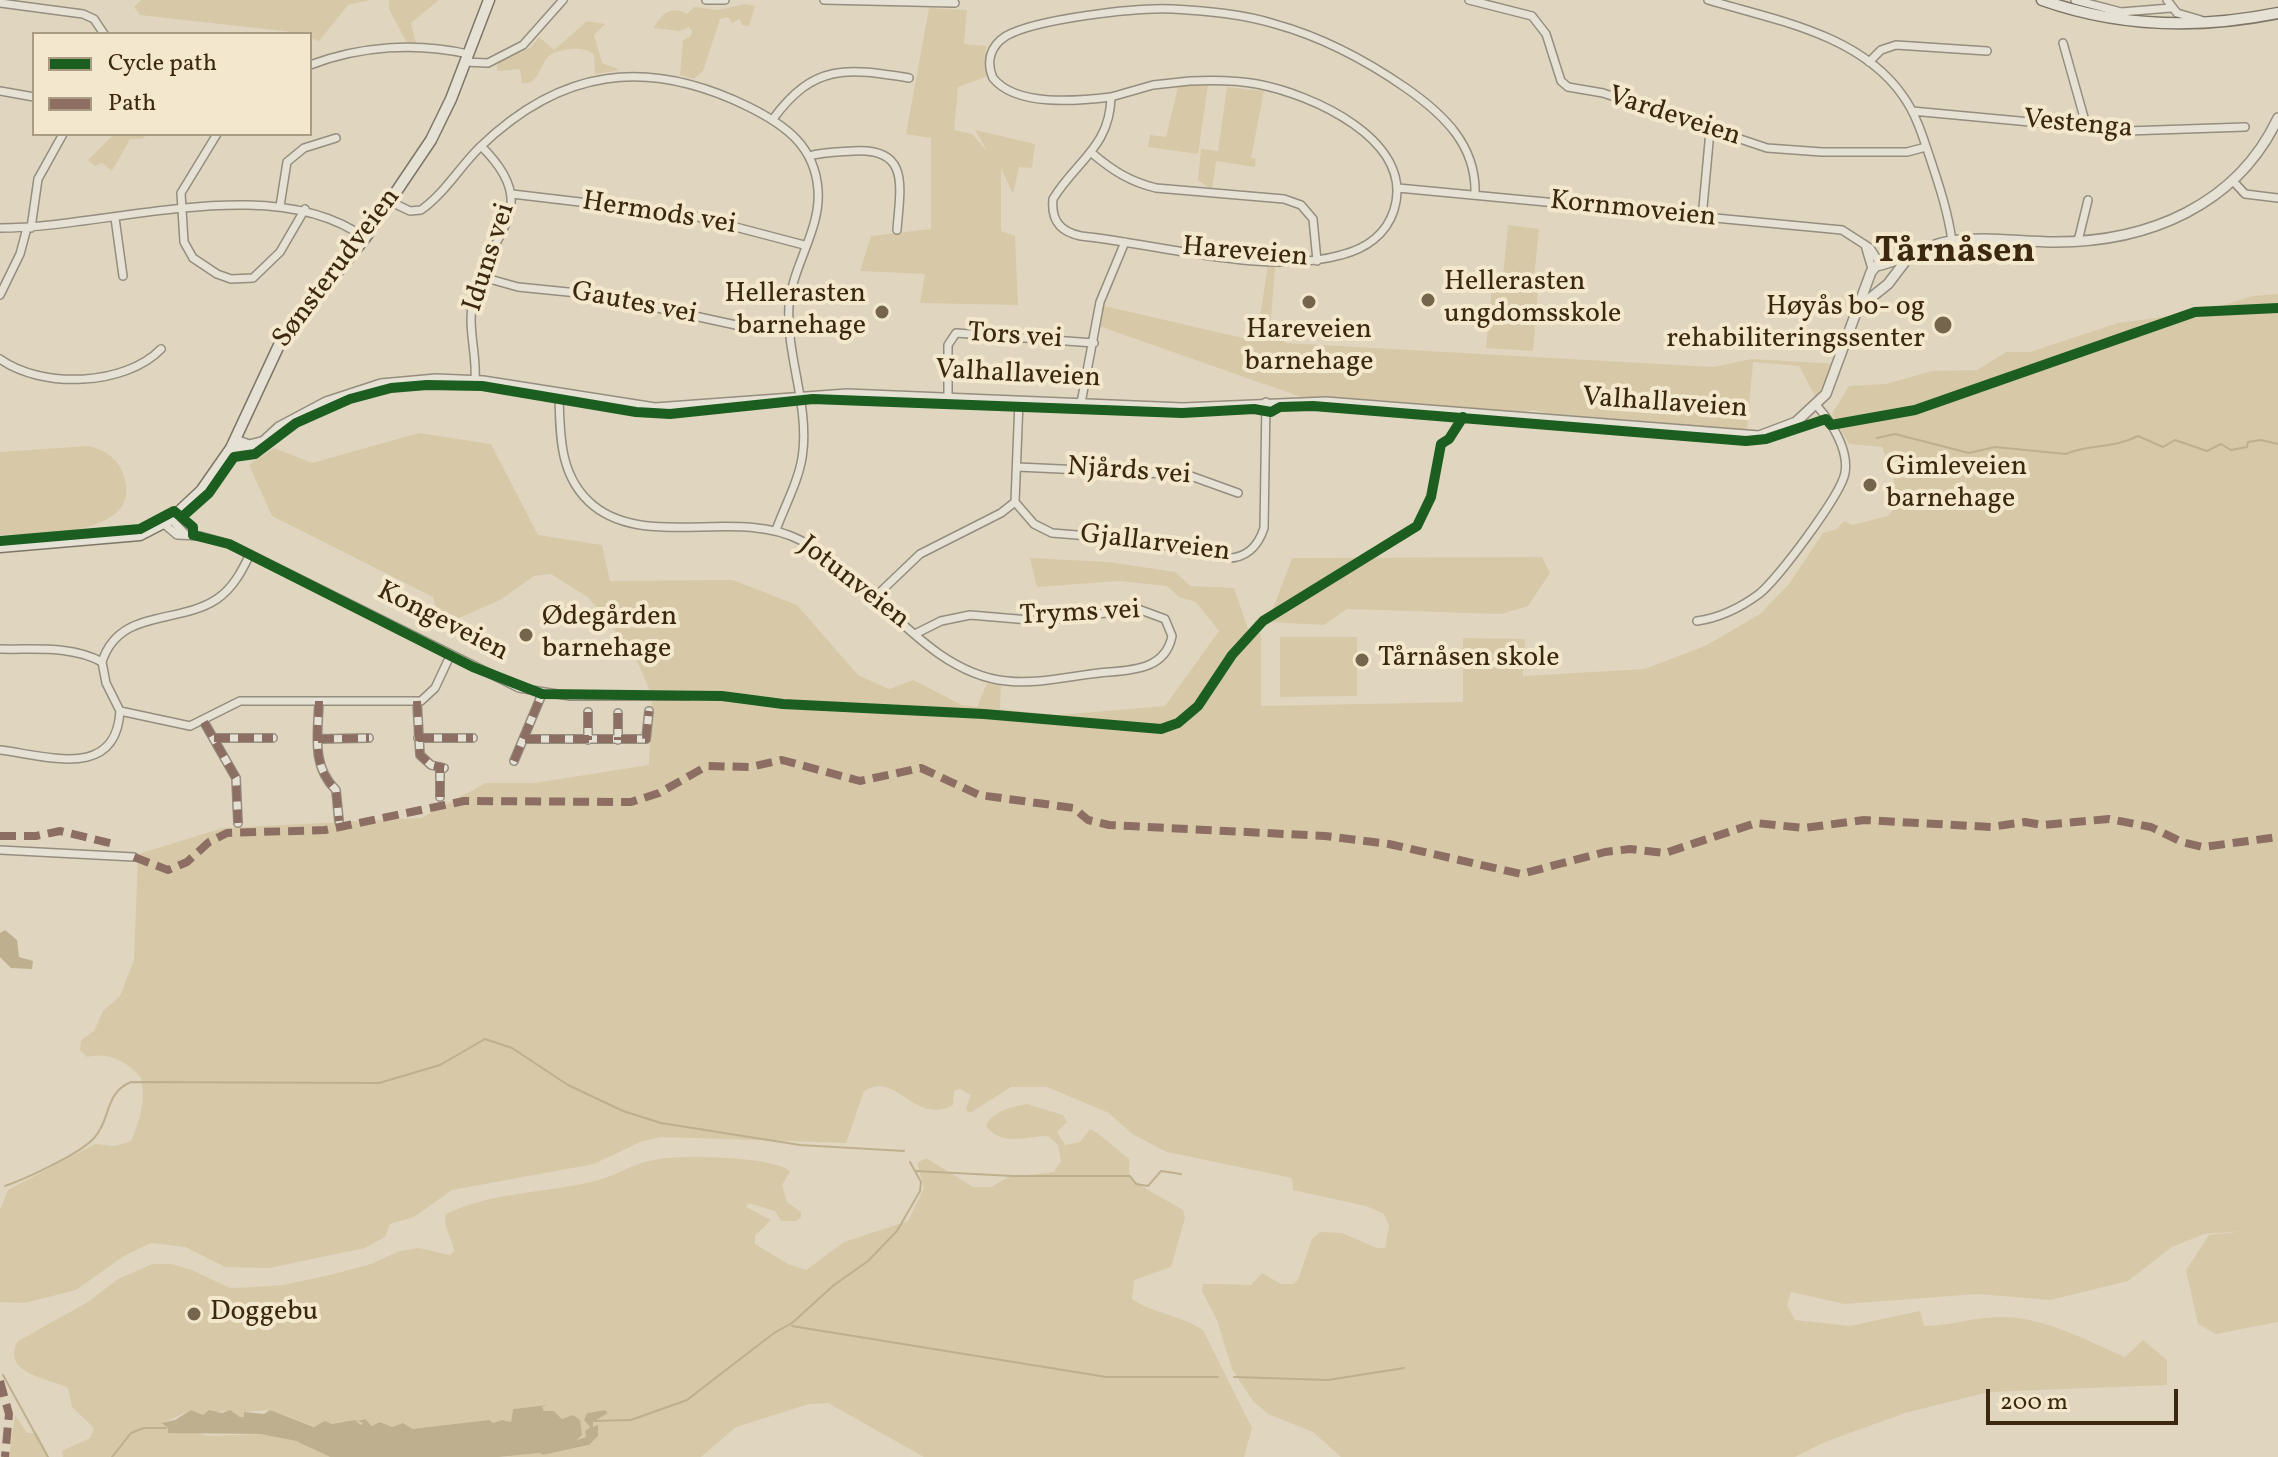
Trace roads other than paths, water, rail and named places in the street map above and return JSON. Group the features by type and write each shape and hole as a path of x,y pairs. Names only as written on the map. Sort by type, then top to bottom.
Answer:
{"main road":[{"name":"Sønsterudveien","path":"168,521 201,491 233,444 280,343 365,238 435,133 489,0"},
{"path":"2042,0 2098,15 2205,24 2278,13"},
{"path":"0,547 126,537 168,521"}],"street":[{"path":"312,65 376,49 420,48 488,63 523,45 563,0"},
{"path":"706,0 725,0"},
{"path":"824,0 955,3"},
{"name":"Vardeveien","path":"1469,0 1532,16 1546,34 1561,81 1568,87 1603,93 1710,131 1786,151 1907,152 1926,147"},
{"path":"1708,0 1814,32 1869,62 1892,83 1912,111 1926,147 1946,209 1952,241"},
{"path":"2075,0 2121,12 2169,4 2205,24"},
{"path":"0,3 83,14 94,19 103,32"},
{"path":"1398,188 1385,153 1363,131 1326,108 1275,89 1235,81 1190,81 1153,85 1111,97 1046,98 1015,93 994,81 989,57 1006,36 1058,22 1131,9 1225,13 1275,24 1325,42 1381,71 1436,110 1459,135 1470,159 1475,195"},
{"path":"2063,43 2087,128"},
{"path":"1869,62 1881,50 1896,45 1987,51"},
{"path":"773,119 807,85 832,73 853,70 909,78"},
{"path":"391,202 410,211 423,209 481,146 546,100 590,81 618,75 684,81 773,119 795,136 809,156 818,198 792,288 790,329 803,451 776,530"},
{"path":"0,91 32,97"},
{"name":"Hareveien","path":"1111,97 1106,125 1093,154 1053,199 1053,214 1059,226 1072,234 1267,262 1317,261 1355,251 1373,241 1391,218 1398,188"},
{"name":"Vestenga","path":"1912,111 2149,131 2245,127"},
{"path":"1877,269 1952,241 2078,241 2161,222 2200,206 2234,182 2259,153 2278,118"},
{"path":"1702,218 1710,131"},
{"path":"0,295 29,228 38,179 62,136"},
{"path":"216,136 183,188 181,210 184,242 193,258 217,274 246,279 259,274 272,262 305,209"},
{"path":"280,206 287,162 304,148 336,138"},
{"name":"Iduns vei","path":"475,380 470,322 479,276 507,220 512,194 502,170 481,146"},
{"path":"809,156 868,150 888,156 898,175 897,230"},
{"path":"1093,154 1110,169 1137,183 1156,188 1294,201 1313,219 1317,261"},
{"path":"2234,182 2245,194 2278,198"},
{"name":"Kornmoveien","path":"1398,188 1839,230 1864,243 1877,269"},
{"name":"Hermods vei","path":"512,194 690,215 804,245"},
{"path":"2078,241 2088,200"},
{"path":"0,228 29,228 181,210 280,206 305,209 329,217 365,238"},
{"path":"115,218 116,246 123,276"},
{"path":"1081,403 1100,302 1125,242"},
{"path":"1877,269 1892,276 1909,256"},
{"path":"1877,269 1881,287"},
{"name":"Valhallaveien","path":"233,444 249,452 309,410 356,391 408,380 475,380 670,408 799,396 879,394 1192,408 1266,402 1348,403 1746,437 1786,428 1817,406 1834,379 1877,269"},
{"name":"Gautes vei","path":"479,276 518,287 598,295 745,327 790,329"},
{"name":"Valhallaveien","path":"1860,306 1890,282 1892,276"},
{"name":"Tors vei","path":"948,397 948,345 956,333 1094,343"},
{"path":"0,359 30,375 76,378 136,367 148,362 161,349"},
{"name":"Jotunveien","path":"559,394 567,471 579,491 600,510 621,521 640,524 744,526 776,530 815,548 960,667 1007,681 1138,669 1153,663 1168,649"},
{"path":"875,597 920,554 1001,513 1015,502 1019,401"},
{"name":"Gjallarveien","path":"1015,502 1034,524 1052,533 1132,539 1225,558 1239,557 1256,546 1264,528 1266,402"},
{"path":"1697,621 1730,611 1763,590 1837,493 1845,472 1844,457 1835,432 1817,406"},
{"name":"Njårds vei","path":"1018,467 1188,475 1238,493"},
{"name":"Kongeveien","path":"168,521 175,534 220,541 250,554 519,688 542,694 689,696"},
{"path":"0,750 82,758 100,755 116,738 120,711 106,683 102,662 118,634 133,624 189,611 216,600 241,572 250,554"},
{"name":"Tryms vei","path":"917,633 941,621 970,615 1041,621 1138,609 1151,611 1168,622 1172,636 1168,649"},
{"path":"0,649 77,652 102,662"},
{"path":"120,711 172,725 190,726 204,722 230,703 417,701 435,688 450,656"},
{"path":"514,761 542,694"},
{"path":"319,701 321,772 335,789 339,821"},
{"path":"417,701 421,758 442,768 440,797"},
{"path":"525,739 646,739 649,711"},
{"path":"588,712 588,740"},
{"path":"618,713 618,740"},
{"path":"204,722 236,778 238,823"},
{"path":"214,738 273,738"},
{"path":"318,739 369,738"},
{"path":"418,738 473,738"},
{"path":"335,789 344,785"},
{"path":"0,850 134,857"}],"waterway":[{"path":"1877,438 1895,434 1969,453 1995,447 2066,454 2138,436 2163,447 2175,440 2207,451 2221,444 2231,450 2261,440 2278,444"},
{"path":"5,1186 52,1165 87,1144 99,1131 116,1093 131,1082 379,1083 440,1065 485,1039 512,1048 568,1085 623,1111 661,1123 800,1145 904,1151"},
{"path":"594,1421 631,1420 687,1400 774,1333 792,1323 834,1285 868,1261 897,1231 920,1191 921,1182 910,1162"},
{"path":"916,1171 1013,1176 1130,1176 1136,1184 1148,1186 1161,1171 1181,1174"},
{"path":"792,1326 1106,1377 1218,1377"},
{"path":"1234,1377 1328,1380 1404,1368"},
{"path":"3,1375 48,1457"},
{"path":"112,1457 131,1433 144,1428 166,1428"}],"place":[{"name":"Hellerasten ungdomsskole","path":"1428,300"},
{"name":"Hareveien barnehage","path":"1309,302"},
{"name":"Hellerasten barnehage","path":"882,312"},
{"name":"Høyås bo- og rehabiliteringssenter","path":"1943,325"},
{"name":"Gimleveien barnehage","path":"1870,485"},
{"name":"Ødegården barnehage","path":"526,635"},
{"name":"Tårnåsen skole","path":"1362,660"},
{"name":"Doggebu","path":"194,1314"}],"district":[{"name":"Tårnåsen","path":"1955,254"}]}
